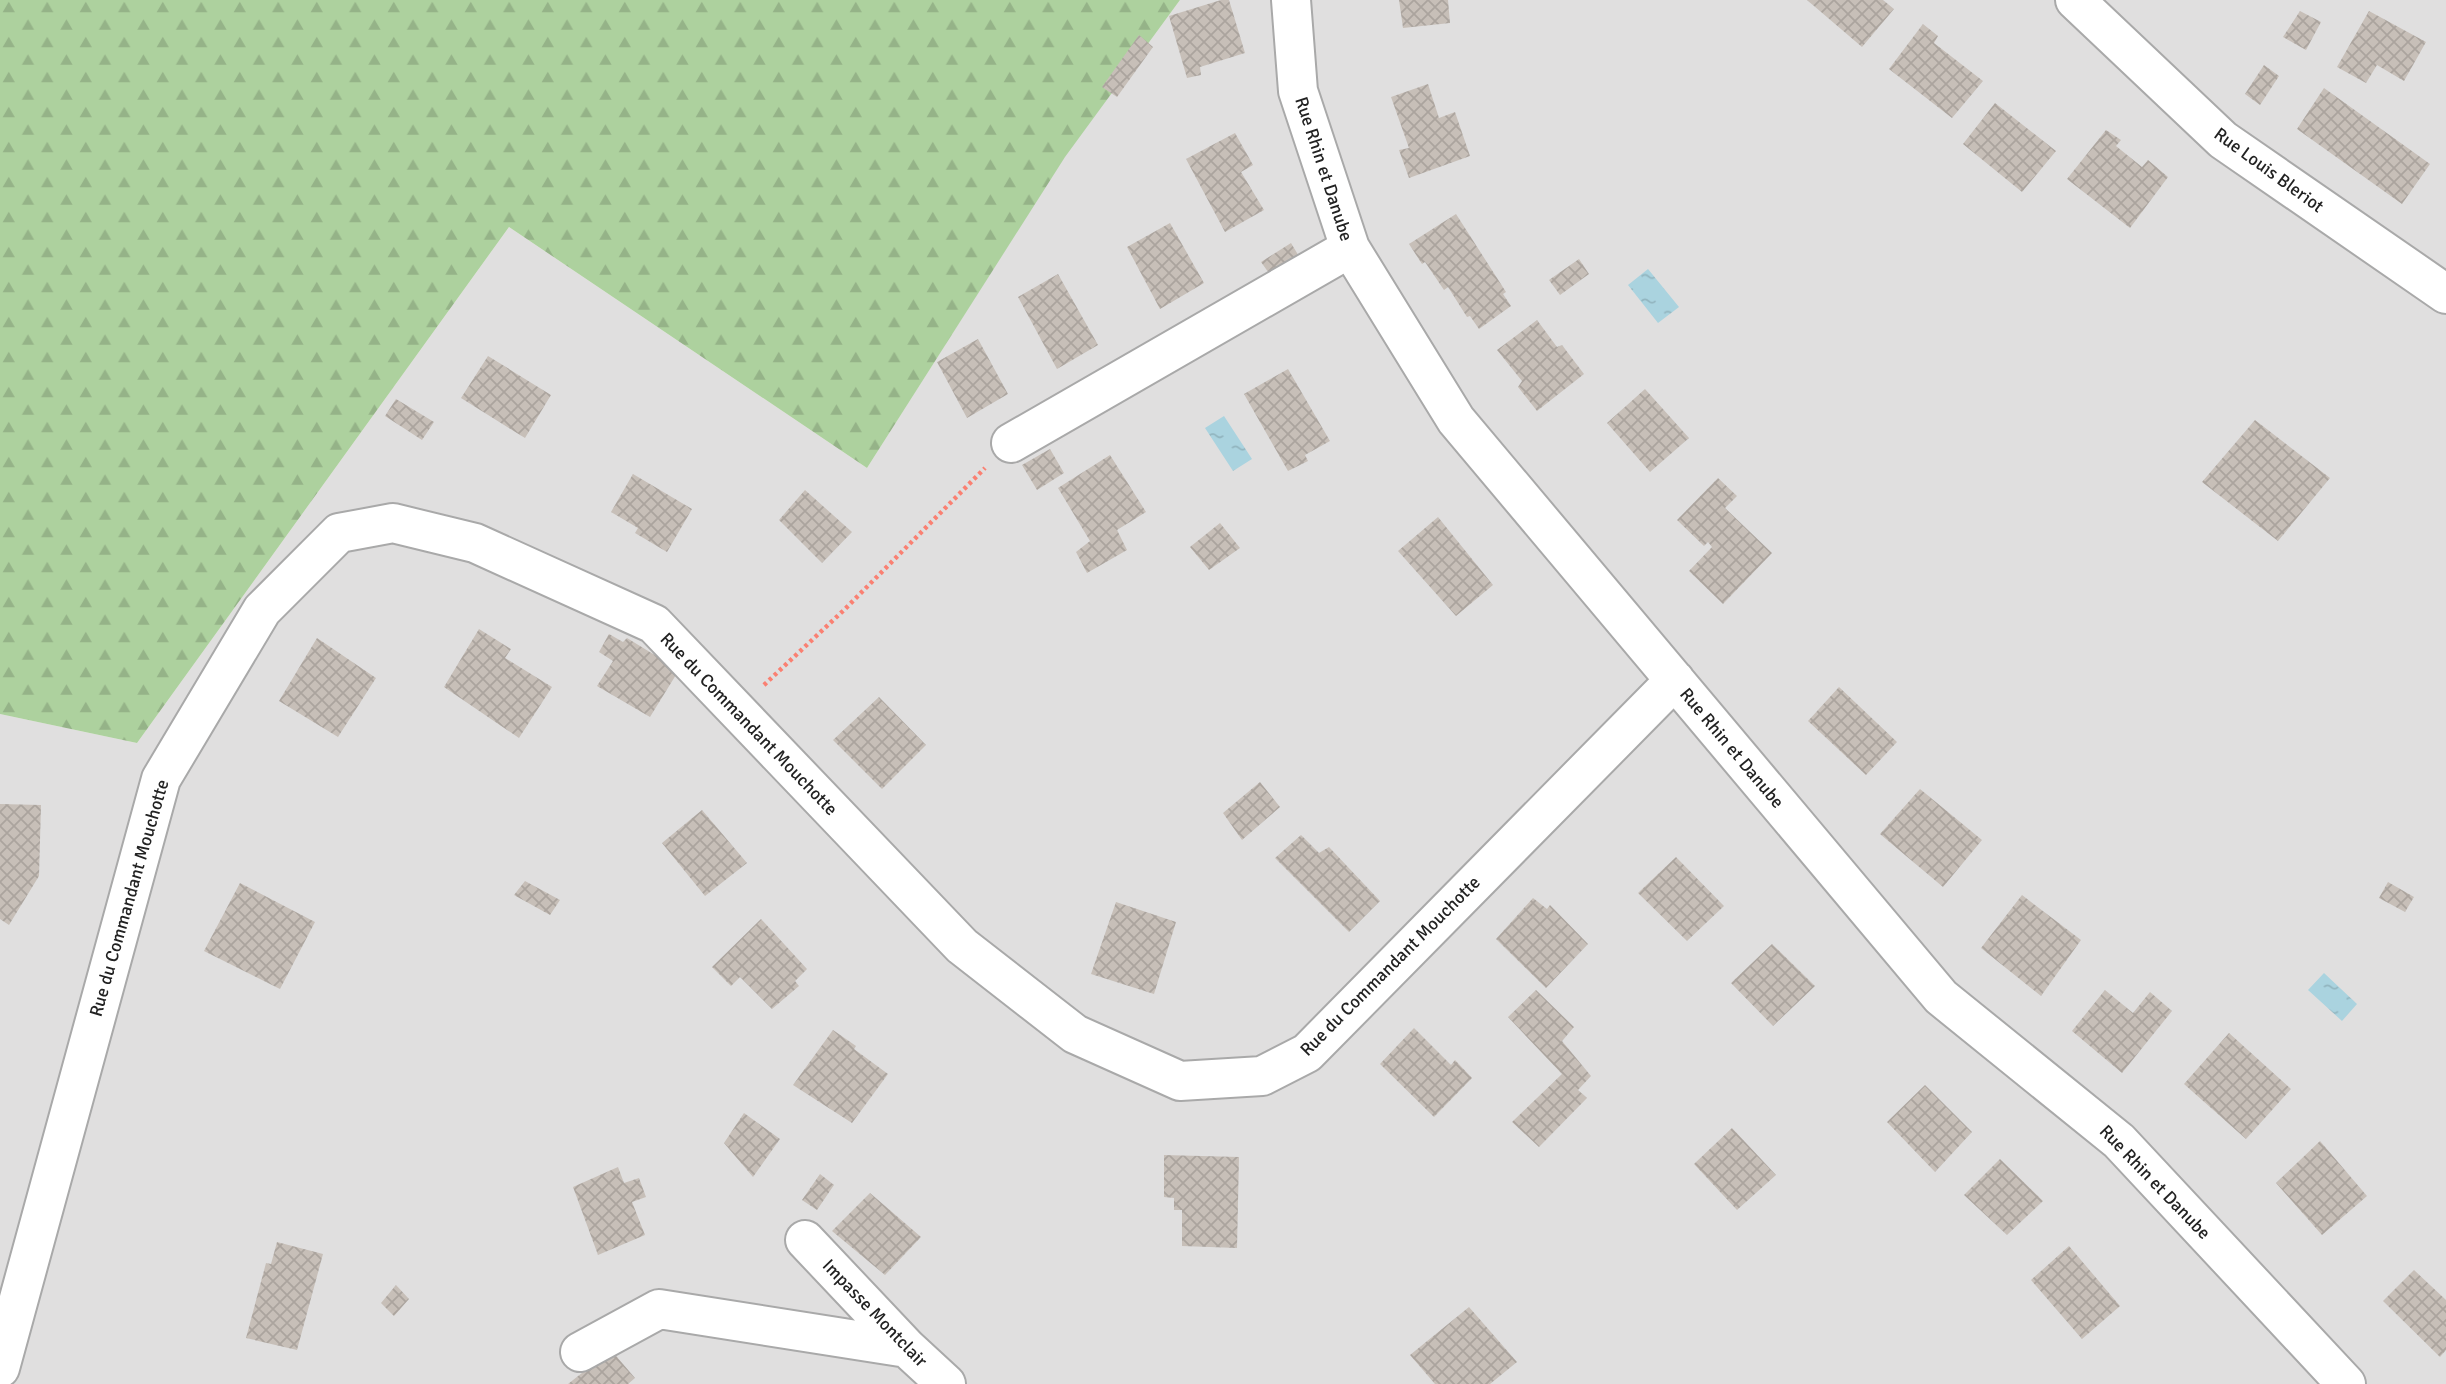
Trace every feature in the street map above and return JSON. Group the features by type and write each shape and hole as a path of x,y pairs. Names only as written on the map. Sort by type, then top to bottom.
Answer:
{"street":[{"name":"Rue Rhin et Danube","path":"1291,0 1298,92 1350,248 1455,420 1941,997 2119,1141 2346,1384"},
{"name":"Rue Louis Bleriot","path":"2075,0 2223,140 2446,294"},
{"path":"1011,443 1350,248"},
{"name":"Rue du Commandant Mouchotte","path":"0,1368 160,779 262,610 340,533 393,523 475,543 654,624 962,946 1075,1034 1180,1081 1262,1076 1307,1053 1675,680"},
{"name":"Impasse Montclair","path":"805,1240 907,1348 946,1384"},
{"path":"580,1352 659,1309 907,1348"}],"path":[{"path":"736,710 844,610 1011,443"}],"shaded area":[{"path":"1180,0 2446,0 2446,1384 0,1384 0,714 137,743 509,227 867,468 1065,156"}],"green space":[{"path":"0,0 1180,0 1065,157 867,468 509,227 137,743 0,714"}],"water":[{"path":"1648,269 1679,307 1658,323 1628,285"},
{"path":"1224,416 1252,459 1233,471 1205,428"},
{"path":"2324,973 2357,1004 2342,1021 2308,990"}],"building":[{"path":"1229,0 1245,53 1200,67 1201,75 1187,78 1169,16"},
{"path":"1399,0 1448,0 1450,23 1403,28"},
{"path":"1807,0 1883,0 1894,9 1862,47"},
{"path":"2300,11 2321,22 2306,50 2283,37"},
{"path":"2369,11 2426,42 2404,81 2377,65 2366,83 2337,67"},
{"path":"1923,24 1938,36 1934,43 1983,81 1952,118 1889,69"},
{"path":"1139,35 1153,47 1117,97 1102,87"},
{"path":"2264,65 2279,76 2260,105 2245,94"},
{"path":"1428,84 1439,118 1455,112 1470,156 1409,178 1399,150 1409,148 1391,97"},
{"path":"2324,88 2430,164 2402,204 2297,129"},
{"path":"1995,103 2056,151 2022,192 1963,144"},
{"path":"2106,130 2121,140 2116,146 2142,167 2148,160 2168,177 2130,228 2067,179"},
{"path":"1235,133 1253,165 1241,172 1264,210 1225,232 1186,159"},
{"path":"1456,214 1506,292 1503,294 1511,306 1479,329 1470,316 1467,317 1448,287 1444,290 1409,244"},
{"path":"1170,223 1204,283 1160,309 1127,247"},
{"path":"1291,243 1300,258 1271,276 1261,262"},
{"path":"1579,259 1589,274 1560,295 1549,280"},
{"path":"1058,274 1098,345 1057,369 1018,297"},
{"path":"1537,320 1557,347 1562,345 1584,374 1537,411 1518,387 1522,381 1497,350"},
{"path":"978,339 1008,394 967,418 937,362"},
{"path":"488,356 551,395 525,438 461,398"},
{"path":"1288,369 1330,441 1305,455 1308,461 1288,471 1244,394"},
{"path":"1645,389 1689,438 1650,472 1607,423"},
{"path":"396,399 434,422 422,440 385,416"},
{"path":"2255,420 2330,478 2278,541 2202,482"},
{"path":"1050,449 1064,473 1037,490 1022,465"},
{"path":"1110,455 1146,512 1117,530 1127,550 1087,573 1076,552 1090,541 1058,488"},
{"path":"633,474 692,509 667,552 635,533 638,528 611,512"},
{"path":"1718,478 1737,496 1725,508 1772,553 1723,604 1689,571 1712,547 1708,542 1704,546 1677,520"},
{"path":"805,490 852,532 822,563 779,520"},
{"path":"1438,517 1493,585 1456,616 1398,551"},
{"path":"1220,523 1240,548 1209,570 1190,547"},
{"path":"479,629 511,649 505,658 552,687 519,738 444,687"},
{"path":"609,634 623,642 627,638 679,670 650,717 597,686 613,661 599,652"},
{"path":"317,638 376,678 338,737 279,701"},
{"path":"1839,687 1897,742 1866,775 1808,721"},
{"path":"879,697 926,745 882,789 833,740"},
{"path":"1260,782 1280,807 1242,840 1223,813"},
{"path":"1920,789 1982,840 1943,887 1880,834"},
{"path":"0,804 41,805 39,876 9,925 0,919"},
{"path":"702,810 747,863 705,896 662,843"},
{"path":"1301,835 1319,853 1329,847 1380,901 1349,932 1275,858"},
{"path":"1676,857 1724,906 1687,941 1638,893"},
{"path":"525,881 560,900 550,915 514,895"},
{"path":"2388,882 2414,897 2405,912 2379,898"},
{"path":"240,883 315,922 280,989 204,951"},
{"path":"2022,895 2081,940 2041,996 1981,948"},
{"path":"1533,898 1547,909 1550,905 1588,944 1546,988 1496,939"},
{"path":"1116,902 1176,922 1154,994 1091,974"},
{"path":"761,919 807,969 795,981 799,986 772,1009 740,977 731,986 712,967"},
{"path":"1772,944 1815,986 1773,1026 1731,983"},
{"path":"1536,990 1574,1027 1562,1041 1591,1076 1578,1090 1587,1098 1539,1147 1512,1122 1562,1074 1508,1017"},
{"path":"2105,990 2133,1013 2150,992 2172,1011 2122,1073 2072,1031"},
{"path":"1414,1028 1451,1065 1455,1060 1472,1078 1434,1117 1380,1064"},
{"path":"833,1030 888,1074 852,1123 793,1085"},
{"path":"2229,1033 2291,1089 2246,1139 2184,1084"},
{"path":"1925,1085 1972,1132 1935,1172 1887,1122"},
{"path":"744,1113 780,1139 753,1177 724,1143"},
{"path":"1732,1128 1776,1175 1737,1210 1694,1164"},
{"path":"2320,1141 2367,1196 2322,1235 2276,1183"},
{"path":"1164,1155 1239,1157 1237,1248 1182,1246 1182,1210 1174,1210 1174,1198 1164,1197"},
{"path":"2000,1159 2043,1201 2007,1235 1964,1195"},
{"path":"618,1167 624,1183 639,1178 646,1197 632,1202 645,1235 598,1255 573,1187"},
{"path":"820,1174 834,1185 817,1210 802,1200"},
{"path":"870,1193 921,1237 885,1275 832,1231"},
{"path":"277,1242 323,1254 297,1350 246,1338 266,1263 271,1264"},
{"path":"2069,1246 2120,1306 2082,1339 2031,1280"},
{"path":"2414,1270 2446,1300 2446,1350 2440,1357 2383,1301"},
{"path":"396,1285 409,1299 394,1316 381,1303"},
{"path":"1469,1307 1517,1362 1490,1384 1435,1384 1410,1355"},
{"path":"611,1350 635,1378 628,1384 568,1384"}]}
